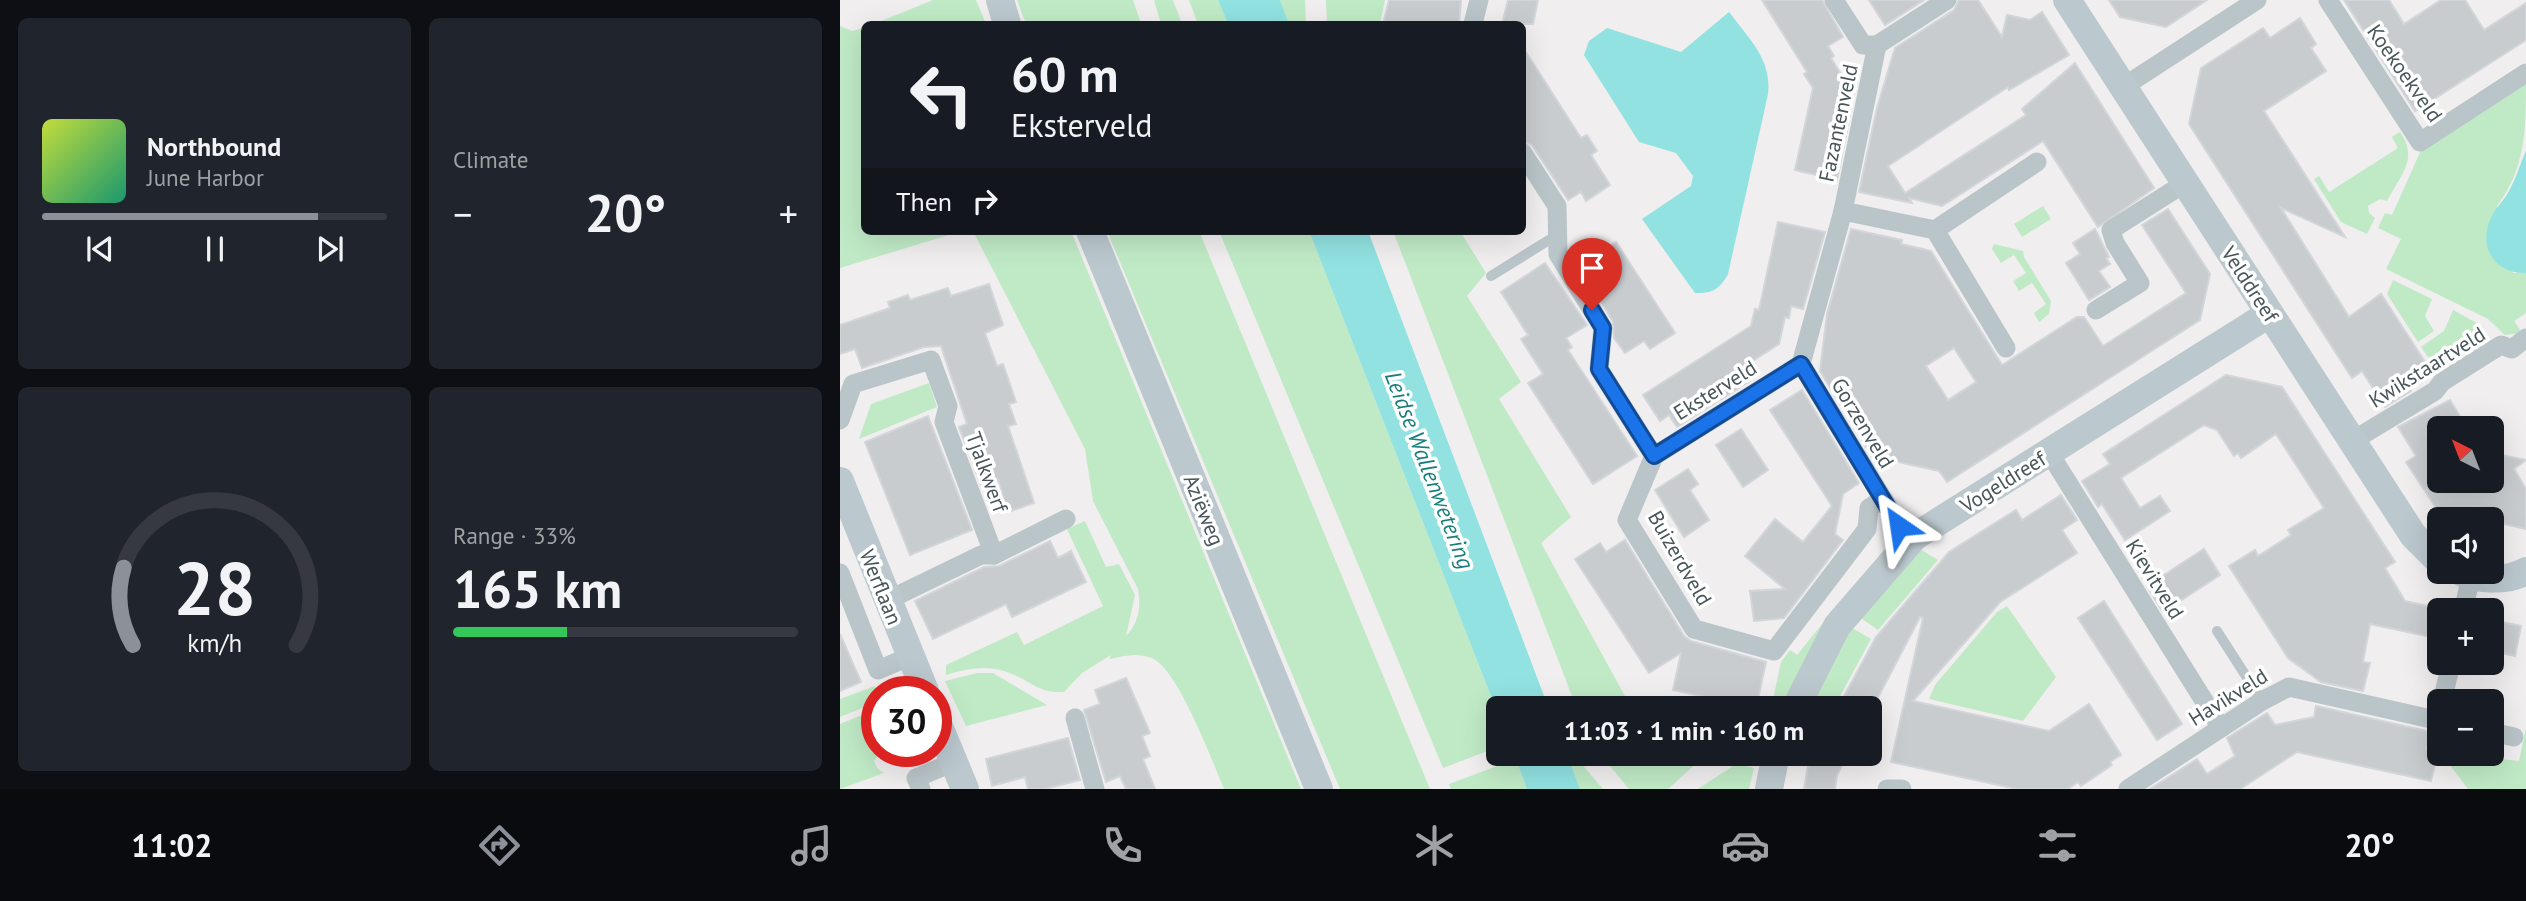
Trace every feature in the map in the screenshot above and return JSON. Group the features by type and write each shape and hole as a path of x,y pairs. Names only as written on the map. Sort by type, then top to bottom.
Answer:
{"street":[{"path":"1474,21 1479,0"},
{"path":"1834,0 1863,45 1877,45 1947,0"},
{"name":"Velddreef","path":"2067,0 2413,535 2427,549"},
{"path":"2123,87 2230,7 2258,0"},
{"name":"Koekoekveld","path":"2328,0 2420,142 2526,73"},
{"name":"Fazantenveld","path":"1801,364 1843,211 1877,45"},
{"path":"1526,158 1557,206 1559,254 1603,328 1599,369 1654,456"},
{"path":"2006,348 1935,230 2036,162"},
{"path":"2096,310 2140,283 2115,243 2111,230 2185,183"},
{"name":"Fazantenveld","path":"1843,211 1935,230"},
{"name":"Aziëweg","path":"1092,235 1319,789"},
{"name":"Vogeldreef","path":"1802,696 1837,626 1914,537 2269,314"},
{"name":"Kwikstaartveld","path":"2352,441 2435,391 2442,382 2501,345 2512,349 2526,338"},
{"name":"Tjalkwerf","path":"840,420 853,384 931,360 948,406 944,422 993,555"},
{"name":"Eksterveld","path":"1654,456 1801,364"},
{"name":"Gorzenveld","path":"1801,364 1899,526 1914,537"},
{"name":"Kievitveld","path":"2050,454 2221,728"},
{"name":"Buizerdveld","path":"1654,456 1627,520 1694,629 1774,651 1867,529 1869,508 1883,499"},
{"name":"Werflaan","path":"840,481 886,601 919,676"},
{"path":"886,601 981,555 993,555 1066,519"},
{"path":"2504,577 2516,577 2526,571"},
{"path":"840,573 878,670 911,656"},
{"name":"Havikveld","path":"2128,789 2262,701 2289,687 2427,712"},
{"path":"1075,718 1095,789"},
{"path":"2504,735 2514,737"},
{"path":"952,757 965,789"},
{"path":"921,789 916,778 954,762"},
{"path":"1769,789 1774,766"},
{"path":"1887,789 1902,789"}],"lane":[{"path":"1491,276 1557,234"},
{"path":"2217,631 2262,701"}],"green space":[{"path":"933,0 976,0 985,21 881,21"},
{"path":"1017,0 1133,0 1140,21 1025,21"},
{"path":"1154,0 1173,0 1181,21 1160,21"},
{"path":"1189,0 1218,0 1227,21 1197,21"},
{"path":"1280,0 1305,0 1306,21 1288,21"},
{"path":"1326,0 1385,0 1381,21 1327,21"},
{"path":"840,26 852,31 861,29 861,235 949,235 840,268"},
{"path":"2526,81 2526,115 2519,162 2507,191 2497,206 2513,273 2526,273 2526,313 2514,321 2522,333 2505,335 2488,319 2386,269 2401,239 2378,228 2385,213 2392,215 2422,148"},
{"path":"2400,132 2408,150 2406,166 2387,201 2380,199 2368,206 2369,213 2375,218 2367,234 2341,222 2314,179 2319,176 2329,192 2398,148 2392,137"},
{"path":"2043,206 2051,219 2022,237 2014,224"},
{"path":"975,235 1073,235 1301,789 1224,789 1203,738 1173,679 1162,666 1146,656 1109,659 1111,655 1082,673 1064,692 1042,689 995,669 971,669 946,675 946,665 1017,632 1024,645 1103,606 1067,529 1085,521 1106,567 1119,564 1135,595 1126,636 1134,626 1139,608 1138,589 1093,501 1085,449"},
{"path":"1109,235 1201,235 1430,789 1340,789"},
{"path":"1221,235 1311,235 1491,696 1486,696 1486,752 1443,768"},
{"path":"1395,235 1462,235 1486,273 1467,296 1521,382 1499,399 1571,517 1541,543 1625,696 1572,696"},
{"path":"1994,244 2023,251 2051,301 2049,314 2039,322 2034,313 2046,304 2032,283 2019,291 2013,281 2026,273 2014,255 2001,263 1992,249"},
{"path":"2393,280 2432,299 2425,316 2434,331 2418,342 2387,294"},
{"path":"2453,310 2484,327 2436,357 2443,368 2438,371 2421,347 2444,331"},
{"path":"929,383 937,407 859,439 871,404"},
{"path":"1915,546 1938,560 1878,630 1855,614"},
{"path":"2007,606 2056,677 2023,721 1929,699 1935,685 1997,612"},
{"path":"1836,607 1792,696 1774,696 1781,662 1790,650 1797,655"},
{"path":"1847,625 1871,639 1840,696 1811,696"},
{"path":"977,673 993,673 1047,705 966,726 952,696 952,679"},
{"path":"861,691 861,708 840,717 840,699"},
{"path":"861,715 861,767 877,767 884,773 840,789 840,724"},
{"path":"2526,728 2526,789 2468,789 2451,766 2504,766 2504,759 2519,761"},
{"path":"1497,766 1519,766 1527,789 1451,789 1449,784"},
{"path":"1571,766 1583,766 1603,789 1580,789"},
{"path":"1610,766 1693,766 1668,789 1629,789"},
{"path":"1733,766 1754,768 1749,789 1698,789"}],"water":[{"path":"1218,0 1280,0 1288,21 1227,21"},
{"path":"1729,12 1763,60 1768,94 1728,274 1715,290 1695,293 1642,219 1691,186 1693,176 1676,153 1639,142 1584,55 1589,41 1607,28 1681,52"},
{"path":"2526,151 2526,273 2505,269 2498,264 2492,257 2486,239 2491,218 2507,195"},
{"name":"Leidse Wallenwetering","path":"1311,235 1370,235 1544,696 1491,696"},
{"path":"1518,766 1571,766 1580,789 1527,789"}],"building":[{"path":"1389,0 1461,0 1459,21 1384,21"},
{"path":"1508,0 1538,0 1533,24 1526,24 1526,21 1503,21"},
{"path":"1762,0 1822,0 1843,37 1828,46 1834,56 1831,58 1845,81 1840,106 1851,109 1837,180 1795,170 1813,88 1804,74 1807,72"},
{"path":"1869,0 1924,0 1885,25"},
{"path":"1959,0 1978,0 2002,37 2007,15 2030,20 2042,12 2069,55 2009,90 2008,87 1888,166 1905,193 2026,115 2022,109 2075,63 2154,188 2098,227 2043,141 1942,206 1909,198 1912,203 1859,192 1877,108 1895,48 1954,10"},
{"path":"2109,0 2207,0 2166,27 2120,17"},
{"path":"2344,0 2389,0 2404,24 2441,0 2465,0 2484,30 2526,3 2526,40 2415,111"},
{"path":"2300,18 2316,44 2311,48 2326,71 2264,111 2345,237 2281,208 2349,317 2381,294 2427,365 2404,380 2411,391 2385,407 2362,371 2352,378 2189,124 2201,68 2263,28 2270,38"},
{"path":"1526,52 1581,138 1587,135 1597,151 1591,155 1610,185 1586,201 1581,192 1568,200 1532,145 1526,142"},
{"path":"2168,209 2210,274 2200,320 1947,482 1939,471 1894,461 1880,470 1820,371 1827,314 1851,229 1902,240 1901,244 1931,251 2002,365 2077,317 2084,317 2103,346 2186,293 2142,225","holes":["1954,348 1976,382 1948,400 1926,366"]},
{"path":"1778,222 1825,232 1803,309 1791,306 1789,318 1785,317 1779,344 1742,368 1750,381 1677,427 1669,415 1660,421 1643,395 1751,326 1755,309 1759,310"},
{"path":"2095,229 2110,264 2099,271 2110,287 2089,300 2066,263 2080,254 2073,243"},
{"path":"1616,242 1675,333 1650,349 1644,341 1625,353 1614,338 1613,322 1585,274 1597,267 1591,258"},
{"path":"1545,263 1587,325 1566,338 1572,347 1568,350 1637,456 1593,484 1528,383 1543,374 1521,339 1528,335 1501,292"},
{"path":"989,284 1003,325 985,333 997,366 1003,364 1016,402 1009,404 1016,424 1008,426 1034,503 1008,512 998,480 981,485 959,427 967,424 941,346 924,347 862,368 855,349 840,354 840,325 890,308 888,302 908,295 910,300 948,288 951,296"},
{"path":"2226,375 2282,387 2395,562 2385,568 2405,601 2427,606 2427,636 2370,624 2363,662 2370,663 2363,691 2321,682 2288,658 2229,566 2255,550 2258,556 2291,535 2288,530 2324,508 2276,434 2241,458 2238,453 2234,456 2217,430 2204,425 2121,478 2140,508 2160,496 2170,511 2125,540 2102,504 2098,507 2082,481 2110,464 2103,454"},
{"path":"1802,390 1859,483 1843,494 1835,534 1843,540 1784,618 1754,621 1750,591 1785,589 1745,556 1775,519 1803,542 1832,506 1770,410"},
{"path":"2450,400 2460,416 2427,416 2427,494 2504,494 2504,455 2526,460 2514,469 2526,489 2526,529 2504,524 2504,507 2435,507 2406,462 2416,456 2398,427"},
{"path":"928,416 972,530 910,555 865,442"},
{"path":"1741,429 1768,470 1743,487 1716,445"},
{"path":"1688,469 1698,484 1690,490 1709,520 1684,537 1655,490"},
{"path":"2061,495 2077,520 2062,530 2077,553 2000,602 1913,701 2049,731 2089,704 2121,755 2110,762 2112,765 2081,786 2078,782 2068,789 2017,789 1891,762 1923,618 1920,617 1879,696 1844,696 1876,637 1949,552 2016,510 2022,520"},
{"path":"1625,540 1684,636 1691,641 1766,662 1759,696 1701,696 1673,690 1681,653 1649,673 1575,559 1600,543 1606,552"},
{"path":"1050,541 1058,558 1071,551 1086,582 1012,617 1006,604 933,639 915,601 984,567 999,566"},
{"path":"2204,549 2220,575 2163,612 2147,586"},
{"path":"2104,601 2182,724 2157,740 2078,618"},
{"path":"2504,622 2521,626 2515,656 2504,654"},
{"path":"840,634 861,682 840,691"},
{"path":"1126,678 1150,733 1142,736 1150,756 1143,759 1155,789 1126,789 1120,776 1106,782 1084,710 1100,704 1095,690"},
{"path":"2316,706 2427,731 2427,766 2435,766 2431,781 2297,752 2240,789 2150,789 2197,759 2207,774 2235,756 2227,738 2267,713 2275,725 2314,717"},
{"path":"1068,738 1080,780 1045,789 1028,789 1025,777 992,786 986,759"},
{"path":"1808,766 1842,766 1835,789 1804,789"}],"route":[{"path":"1592,310 1603,328 1599,369 1654,456 1801,364 1899,526"}]}
